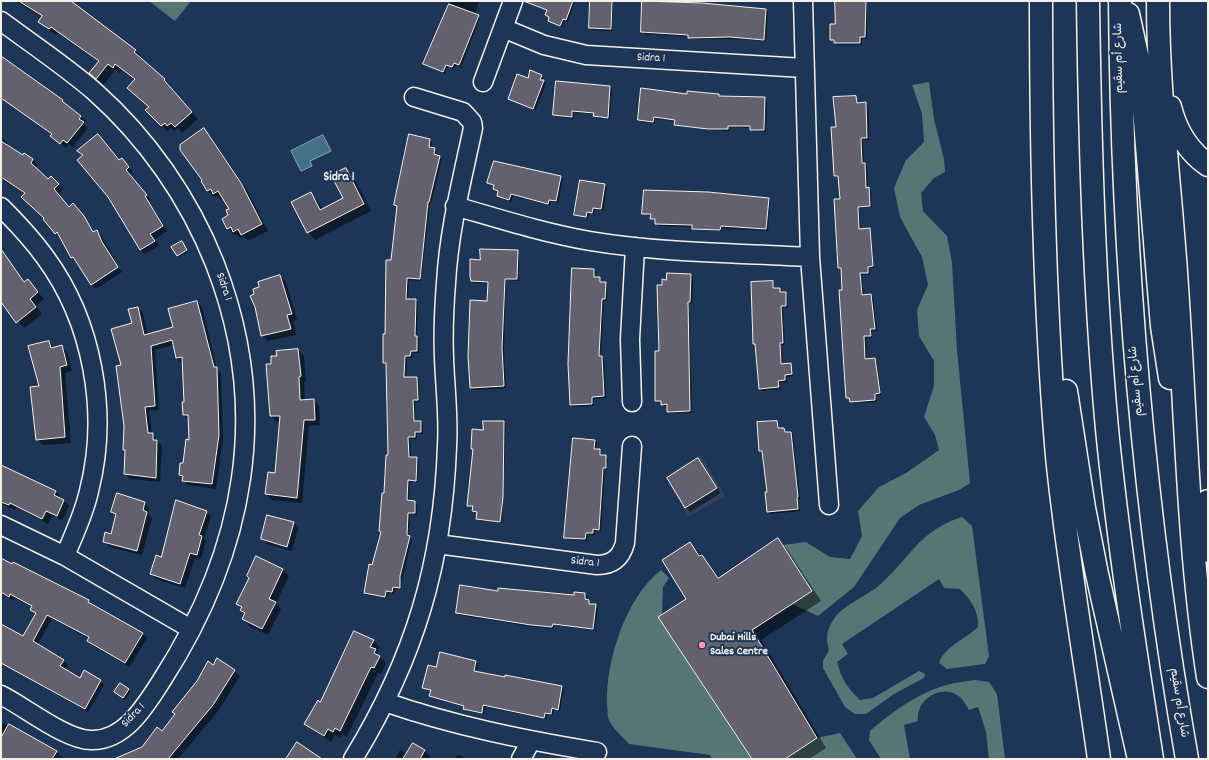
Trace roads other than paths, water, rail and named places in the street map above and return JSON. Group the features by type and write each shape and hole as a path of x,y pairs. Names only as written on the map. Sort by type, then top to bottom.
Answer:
{"main road":[{"path":"1040,1 1046,274 1051,381 1058,458 1073,585 1099,759"},
{"path":"1088,1 1095,247 1107,429 1126,589 1152,759"},
{"name":"شارع أم سقيم","path":"1120,1 1124,204 1134,351 1153,534 1187,759"},
{"path":"1124,1 1133,30 1141,74 1166,355 1175,406 1185,442"},
{"path":"1158,1 1160,67 1175,242 1185,442 1200,627 1208,677"},
{"path":"1160,67 1178,130 1188,146 1208,165"},
{"path":"1046,274 1061,348 1070,422 1098,582 1139,759"},
{"path":"1200,627 1207,570 1206,522 1208,501"}],"street":[{"path":"483,82 513,1"},
{"path":"803,1 810,257 828,505"},
{"name":"Sidra 1","path":"1,21 94,91 124,121 152,153 177,188 198,226 215,264 228,301 238,337 244,375 246,412 242,472 233,524 222,560 208,595 191,629 148,701 120,731 107,738 92,740 78,738 1,695"},
{"name":"Sidra 1","path":"503,28 544,45 586,55 804,68"},
{"path":"353,759 385,702 407,655 415,631 437,544 444,495 447,446 447,402 444,358 446,281 455,206 473,128 472,122 463,112 414,97"},
{"path":"455,206 560,235 635,247 810,257"},
{"path":"1,207 23,229 46,258 65,288 79,321 90,356 96,389 98,423 96,456 90,490 80,522 65,556"},
{"path":"632,402 630,339 635,247"},
{"name":"Sidra 1","path":"437,544 597,565 605,565 612,562 623,551 625,543 632,446"},
{"path":"1,525 65,556 191,629"},
{"path":"385,702 438,719 531,741 597,752"},
{"path":"521,759 531,741"}],"place":[{"name":"Dubai Hills Sales Centre","path":"702,645"}],"district":[{"name":"Sidra 1","path":"339,178"}]}
